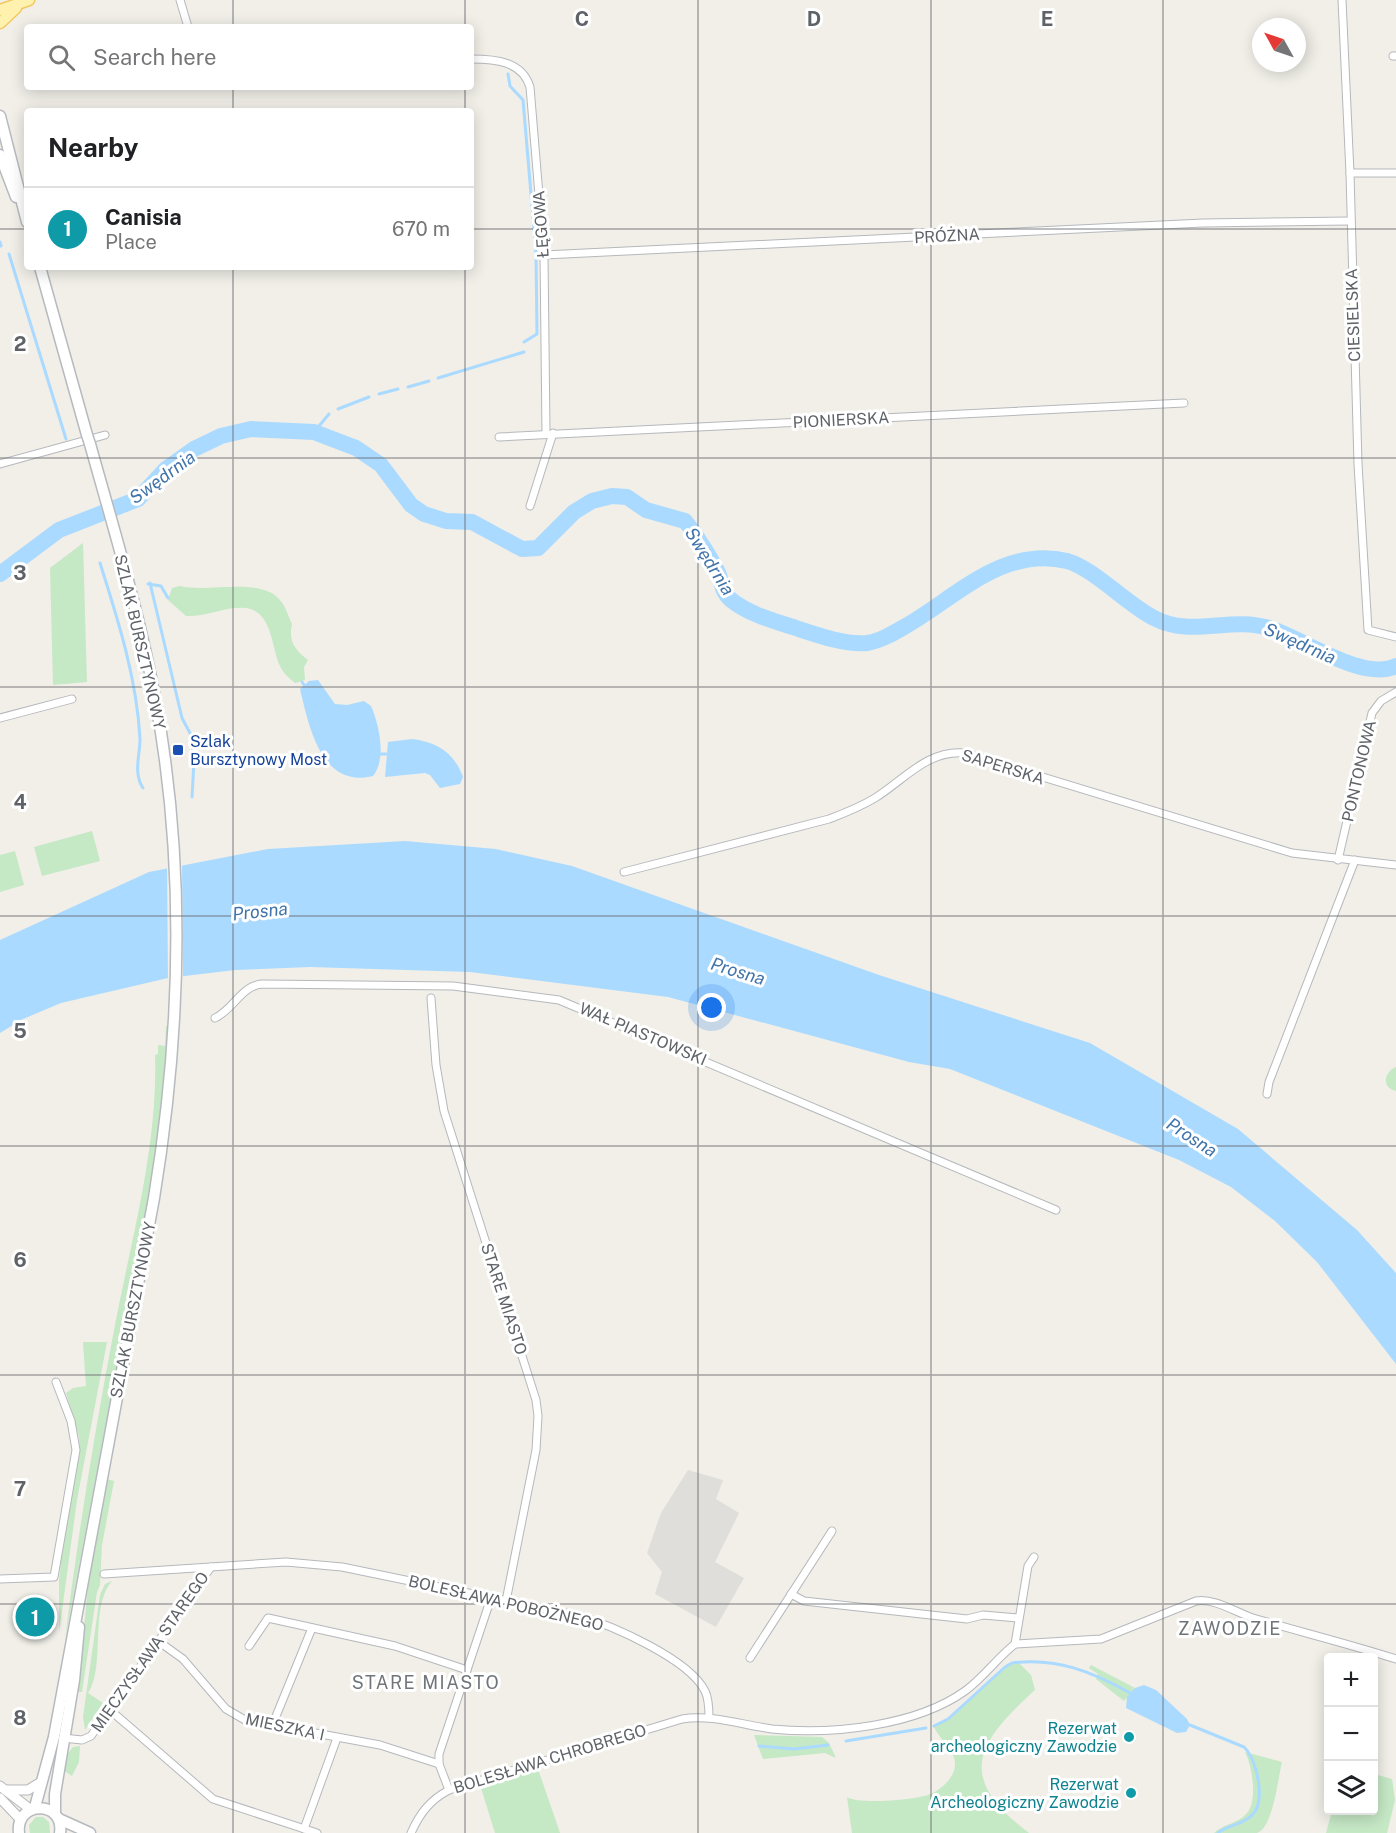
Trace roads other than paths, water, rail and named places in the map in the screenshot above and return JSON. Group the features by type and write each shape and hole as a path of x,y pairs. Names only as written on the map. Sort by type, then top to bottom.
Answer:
{"main road":[{"path":"0,10 24,3"},
{"path":"0,23 24,3"},
{"path":"0,116 24,211"},
{"path":"0,155 24,215"},
{"name":"SZLAK BURSZTYNOWY","path":"40,270 116,536 150,672 162,739 172,825 176,992 162,1153 81,1597 68,1653 55,1794 60,1833"},
{"name":"SZLAK BURSZTYNOWY","path":"32,1808 59,1738"},
{"path":"17,1828 32,1808 46,1808 90,1833"}],"street":[{"path":"180,0 187,24"},
{"name":"CIESIELSKA","path":"1342,0 1350,173 1358,464 1368,630 1396,637"},
{"name":"ŁĘGOWA","path":"474,59 511,64 528,80 544,255 550,433 530,506"},
{"path":"1350,173 1396,173"},
{"name":"PRÓŻNA","path":"544,255 1203,223 1350,221"},
{"name":"PIONIERSKA","path":"499,437 1184,403"},
{"path":"0,464 105,435"},
{"name":"PONTONOWA","path":"1338,860 1372,713 1381,700 1396,693"},
{"path":"0,718 72,699"},
{"name":"SAPERSKA","path":"624,872 829,819 853,810 876,797 928,759 950,752 963,753 1035,777 1292,854 1396,865"},
{"path":"1267,1094 1269,1082 1298,1001 1355,860"},
{"name":"WAŁ PIASTOWSKI","path":"215,1018 228,1010 248,987 262,984 453,986 559,1000 1056,1210"},
{"name":"STARE MIASTO","path":"431,998 436,1065 444,1111 536,1400 538,1416 536,1450 506,1601"},
{"path":"0,1579 54,1577 76,1450 71,1421 56,1382"},
{"path":"750,1658 832,1531"},
{"path":"709,1718 792,1730 868,1726 894,1722 947,1704 968,1689 1015,1644 1028,1566 1034,1557"},
{"name":"BOLESŁAWA POBOŻNEGO","path":"104,1574 286,1562 323,1564 588,1619 634,1637 691,1673 705,1690 709,1718"},
{"name":"MIECZYSŁAWA STAREGO","path":"59,1738 82,1740 91,1736 211,1567"},
{"path":"791,1594 804,1601 968,1619 982,1615 1018,1618"},
{"path":"449,1790 439,1764 439,1754 491,1598"},
{"path":"1015,1644 1101,1639 1202,1600 1396,1659"},
{"path":"249,1646 268,1618 395,1646 467,1670"},
{"path":"272,1726 312,1628"},
{"name":"MIESZKA I","path":"158,1641 183,1659 226,1709 245,1720 381,1745 439,1764"},
{"path":"110,1710 213,1799 317,1833"},
{"name":"BOLESŁAWA CHROBREGO","path":"411,1833 424,1809 435,1797 449,1790 682,1719 709,1718"},
{"path":"304,1829 337,1737"},
{"path":"2,1791 28,1790 41,1782"},
{"path":"2,1791 32,1808"},
{"path":"2,1791 17,1828"}],"water":[{"path":"318,680 335,704 347,705 364,701 371,706 377,722 381,751 373,776 355,778 341,773 329,764 320,751 313,736 300,689 309,681"},
{"path":"412,739 436,746 449,755 455,761 463,777 460,784 440,788 430,775 425,773 385,777 388,742"},
{"name":"Prosna","path":"405,841 496,849 572,866 879,975 1090,1043 1238,1129 1357,1230 1396,1273 1396,1364 1317,1262 1275,1221 1231,1187 1179,1160 950,1069 909,1062 668,997 470,972 310,967 235,970 168,978 61,1003 23,1019 0,1033 0,940 149,872 268,849"},
{"path":"1144,1685 1156,1690 1187,1719 1190,1725 1186,1732 1177,1733 1126,1708 1127,1697 1135,1688"}],"waterway":[{"path":"508,74 510,86 523,100 536,253 537,334 524,342"},
{"path":"0,242 1,246"},
{"path":"9,254 66,439"},
{"path":"438,378 524,352"},
{"path":"408,387 429,381"},
{"path":"379,394 398,389"},
{"path":"338,409 369,397"},
{"path":"314,432 329,414"},
{"name":"Swędrnia","path":"0,574 59,530 138,499 166,469 194,449 221,436 251,429 314,432 356,448 381,465 411,505 424,514 446,521 472,522 522,549 538,548 574,512 592,501 612,496 627,497 646,510 685,521 713,562 725,593 737,604 770,620 840,641 867,643 881,639 1000,567 1044,558 1067,561 1077,565 1144,612 1168,624 1196,627 1254,625 1283,633 1350,664 1382,669 1396,666"},
{"path":"100,563 131,672 140,739 138,776 143,788"},
{"path":"150,583 182,718 191,735 194,761 192,797"},
{"path":"148,584 161,586 168,598"},
{"path":"380,754 386,754"},
{"path":"934,1726 948,1719 1012,1663 1059,1664 1088,1673 1130,1693"},
{"path":"1190,1725 1244,1747 1256,1771 1259,1792 1256,1810 1247,1819 1218,1833"},
{"path":"846,1741 926,1728"},
{"path":"759,1746 794,1749 828,1745"}],"place":[{"name":"Szlak Bursztynowy Most","path":"178,750"},
{"name":"Canisia","path":"35,1617"},
{"name":"Rezerwat archeologiczny Zawodzie","path":"1129,1737"},
{"name":"Rezerwat Archeologiczny Zawodzie","path":"1131,1793"}],"district":[{"name":"ZAWODZIE","path":"1230,1628"},
{"name":"STARE MIASTO","path":"426,1682"}]}
